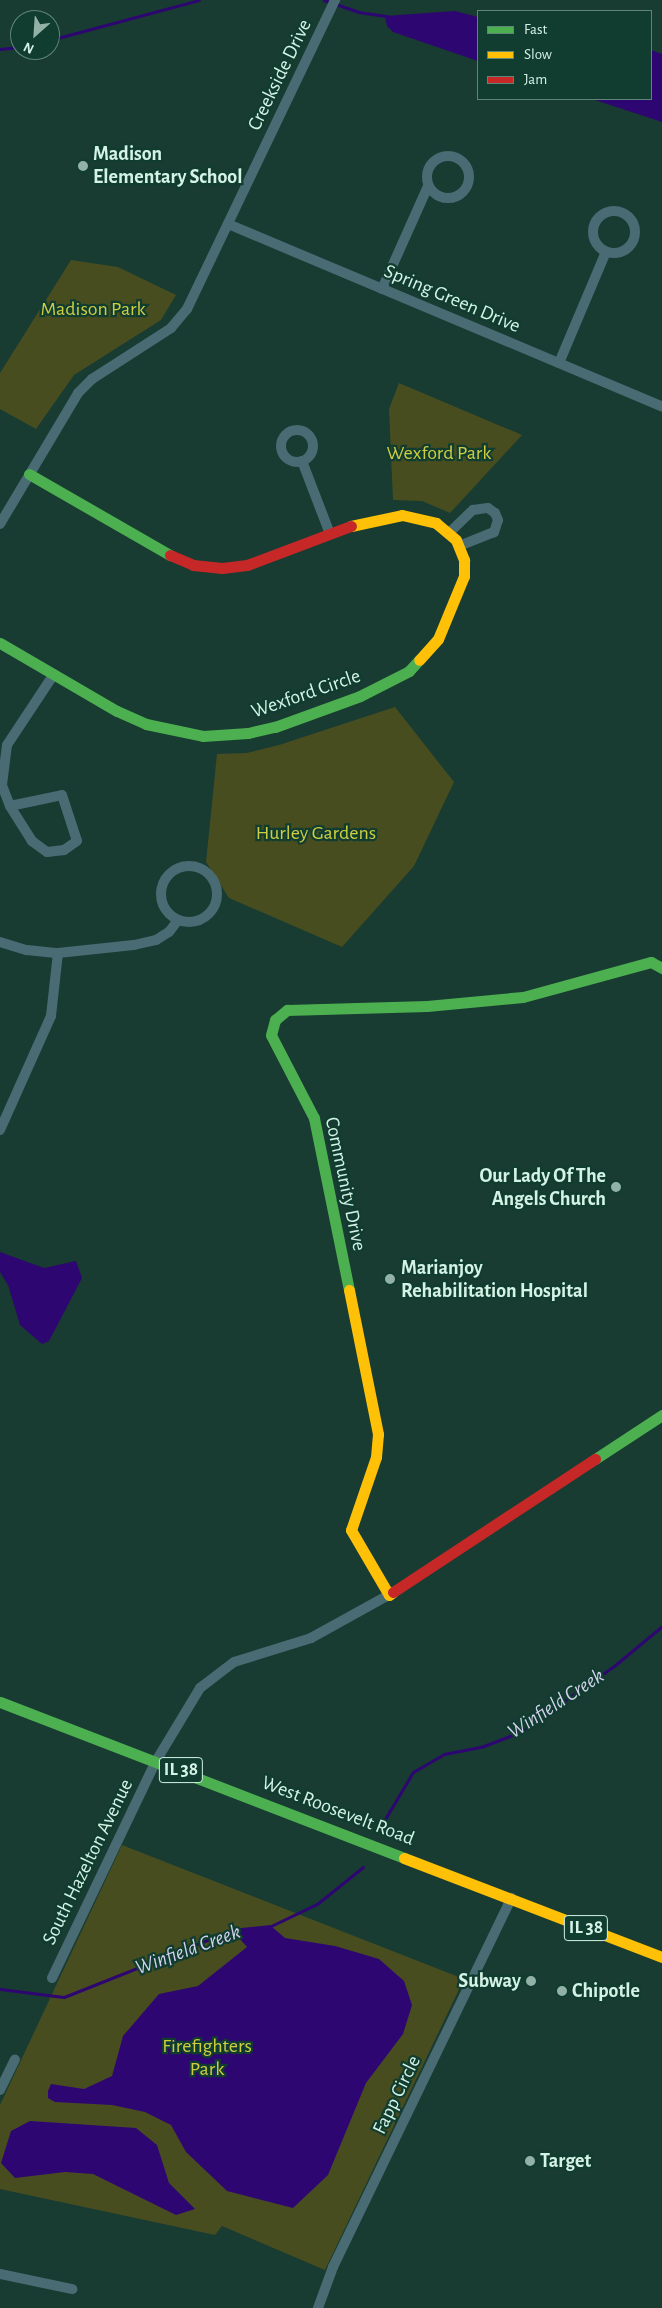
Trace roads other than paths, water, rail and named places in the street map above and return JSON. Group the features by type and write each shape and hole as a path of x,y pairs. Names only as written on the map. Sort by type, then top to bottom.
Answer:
{"street":[{"name":"Creekside Drive","path":"0,524 72,401 85,385 158,338 180,319 336,0"},
{"path":"382,289 428,186 428,169 440,158 456,158 468,169 468,186 456,197 440,197 428,186"},
{"path":"605,213 622,213 633,224 634,240 622,252 606,252 594,241 594,225 605,213"},
{"name":"Spring Green Drive","path":"228,224 662,406"},
{"path":"560,363 606,252"},
{"path":"302,461 330,534"},
{"path":"29,474 169,555 193,565 222,568 246,565 368,521 402,515 436,523 450,532 473,510 488,508 495,513 498,520 494,532 459,546"},
{"name":"Wexford Circle","path":"0,643 129,717 172,732 221,736 275,727 390,683 416,665 438,639 462,587 464,560 459,546 450,532"},
{"path":"10,806 62,795 76,841 64,850 47,852 32,841 10,806 2,785 7,745 54,674"},
{"path":"178,867 200,867 216,883 216,905 200,920 178,920 162,904 162,882 178,867"},
{"path":"0,942 27,950 58,953 156,940 169,932 178,920"},
{"path":"0,1130 46,1032 54,1006 58,953"},
{"name":"Community Drive","path":"389,1595 351,1530 376,1457 378,1434 314,1118 271,1036 275,1020 287,1010 322,1006 427,1006 523,996 651,962 662,968"},
{"path":"156,1760 200,1688 234,1662 311,1638 389,1595 662,1415"},
{"name":"West Roosevelt Road","path":"0,1702 156,1760 662,1957"},
{"name":"South Hazelton Avenue","path":"52,1978 156,1760"},
{"name":"Fapp Circle","path":"318,2308 333,2267 511,1898"},
{"path":"0,2090 4,2072 15,2059"},
{"path":"0,2274 72,2289"}],"waterway":[{"path":"60,37 199,0"},
{"path":"324,0 358,12 388,16"},
{"path":"0,49 10,48"},
{"name":"Winfield Creek","path":"382,1824 413,1772 444,1754 481,1747 520,1732 614,1666 662,1626"},
{"name":"Winfield Creek","path":"0,1989 64,1997 232,1930 271,1926 317,1904 363,1867"}],"place":[{"name":"Madison Elementary School","path":"83,166"},
{"name":"Our Lady Of The Angels Church","path":"616,1187"},
{"name":"Marianjoy Rehabilitation Hospital","path":"390,1279"},
{"name":"Subway","path":"531,1981"},
{"name":"Chipotle","path":"562,1991"},
{"name":"Target","path":"530,2161"}],"park label":[{"name":"Madison Park","path":"93,309"},
{"name":"Wexford Park","path":"439,453"},
{"name":"Hurley Gardens","path":"316,833"},
{"name":"Firefighters Park","path":"207,2058"}]}
